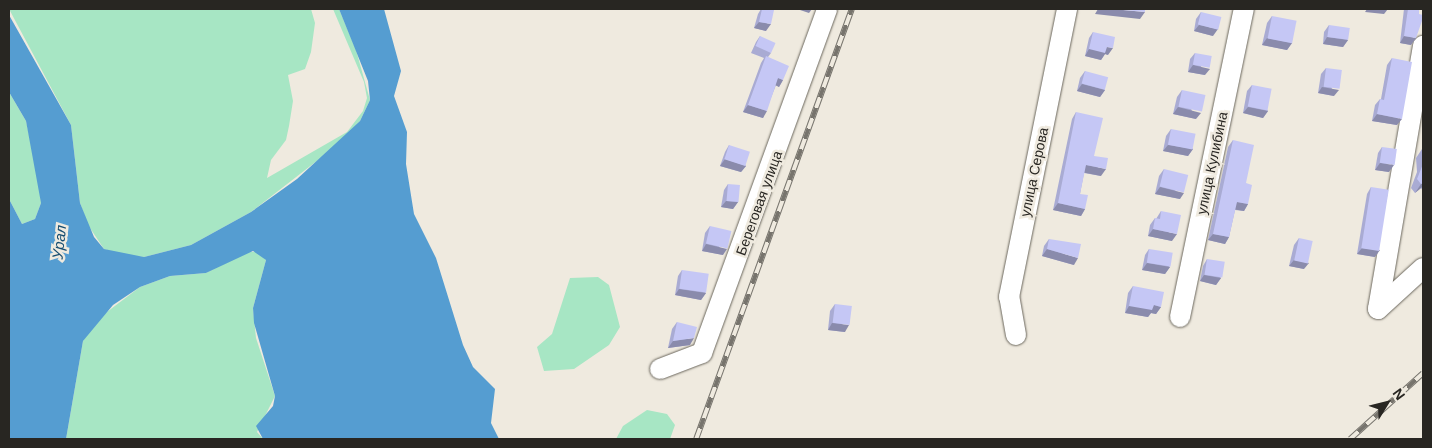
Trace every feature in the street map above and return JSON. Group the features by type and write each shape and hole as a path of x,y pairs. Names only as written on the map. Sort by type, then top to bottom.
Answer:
{"street":[{"name":"Береговая улица","path":"660,369 702,353 827,9"},
{"name":"улица Серова","path":"1016,335 1009,297 1067,9"},
{"name":"улица Кулибина","path":"1180,317 1244,9"},
{"path":"1423,46 1378,309 1423,268"},
{"path":"1405,153 1423,139"}],"green space":[{"path":"9,9 311,9 315,23 311,52 305,69 288,75 293,101 289,126 286,140 271,160 267,178 347,132 363,111 367,98 364,82 333,9 339,9 356,50 370,100 360,121 327,153 251,212 191,245 144,257 124,255 104,249 88,225 80,203 71,125"},
{"path":"9,92 26,121 40,185 41,203 35,219 22,224 9,199"},
{"path":"247,252 258,252 266,260 253,308 256,338 275,396 257,432 263,439 66,439 83,341 95,321 140,287 170,276 206,273"},
{"path":"598,277 609,285 620,327 609,345 574,369 544,371 537,347 552,334 570,278"},
{"path":"647,410 667,414 675,425 670,439 616,439 623,426"}],"water":[{"name":"Урал","path":"339,9 384,9 401,71 394,96 407,132 406,164 414,214 436,258 463,345 473,367 495,389 491,423 499,439 263,439 256,426 273,406 275,396 254,323 253,308 266,260 253,251 206,273 170,276 140,287 113,305 83,341 66,439 9,439 9,199 22,224 35,219 41,203 26,121 9,92 9,15 71,125 80,203 94,237 104,249 144,257 191,245 251,212 297,179 360,121 370,100 368,81"}],"building":[{"path":"762,9 774,10 771,24 759,22"},
{"path":"1112,9 1145,9 1145,12"},
{"path":"1408,9 1419,9 1419,14 1423,15 1416,38 1404,36"},
{"path":"1201,12 1221,17 1218,30 1198,25"},
{"path":"1272,16 1297,21 1292,43 1268,39"},
{"path":"1329,25 1350,28 1348,40 1327,37"},
{"path":"1093,32 1115,37 1113,48 1107,47 1105,53 1089,49"},
{"path":"760,36 776,43 771,53 756,46"},
{"path":"1195,53 1212,56 1210,68 1193,65"},
{"path":"766,56 789,66 783,80 778,78 767,111 748,105"},
{"path":"1392,58 1412,62 1402,119 1377,114 1380,99 1384,100"},
{"path":"1326,68 1342,70 1340,89 1324,87"},
{"path":"1085,71 1108,77 1105,90 1082,84"},
{"path":"1252,85 1272,89 1267,110 1248,107"},
{"path":"1182,90 1205,95 1202,112 1178,107"},
{"path":"1076,112 1103,118 1094,156 1108,158 1106,169 1086,165 1080,194 1088,195 1085,209 1058,203"},
{"path":"1171,129 1196,134 1192,149 1168,145"},
{"path":"1233,140 1254,145 1246,183 1252,185 1248,204 1237,202 1229,237 1213,234"},
{"path":"729,145 750,152 745,166 724,159"},
{"path":"1382,147 1397,149 1395,165 1380,163"},
{"path":"1423,164 1423,183 1421,184 1417,179"},
{"path":"1164,169 1188,175 1184,193 1160,186"},
{"path":"728,184 740,185 738,202 727,201"},
{"path":"1371,187 1389,190 1379,251 1361,248"},
{"path":"1161,211 1181,215 1177,234 1153,229 1155,218 1160,219"},
{"path":"710,226 731,231 727,248 706,244"},
{"path":"1299,238 1313,241 1308,263 1294,260"},
{"path":"1049,239 1081,244 1078,258 1047,249"},
{"path":"1149,249 1173,253 1171,267 1147,263"},
{"path":"1207,259 1225,262 1222,278 1204,275"},
{"path":"682,270 709,274 706,293 679,289"},
{"path":"1133,286 1164,292 1161,307 1154,305 1152,310 1129,306"},
{"path":"835,304 852,306 850,325 833,323"},
{"path":"677,322 697,327 694,338 673,341"}],"railway":[{"path":"696,439 852,9"},
{"path":"1350,439 1423,373"}]}
